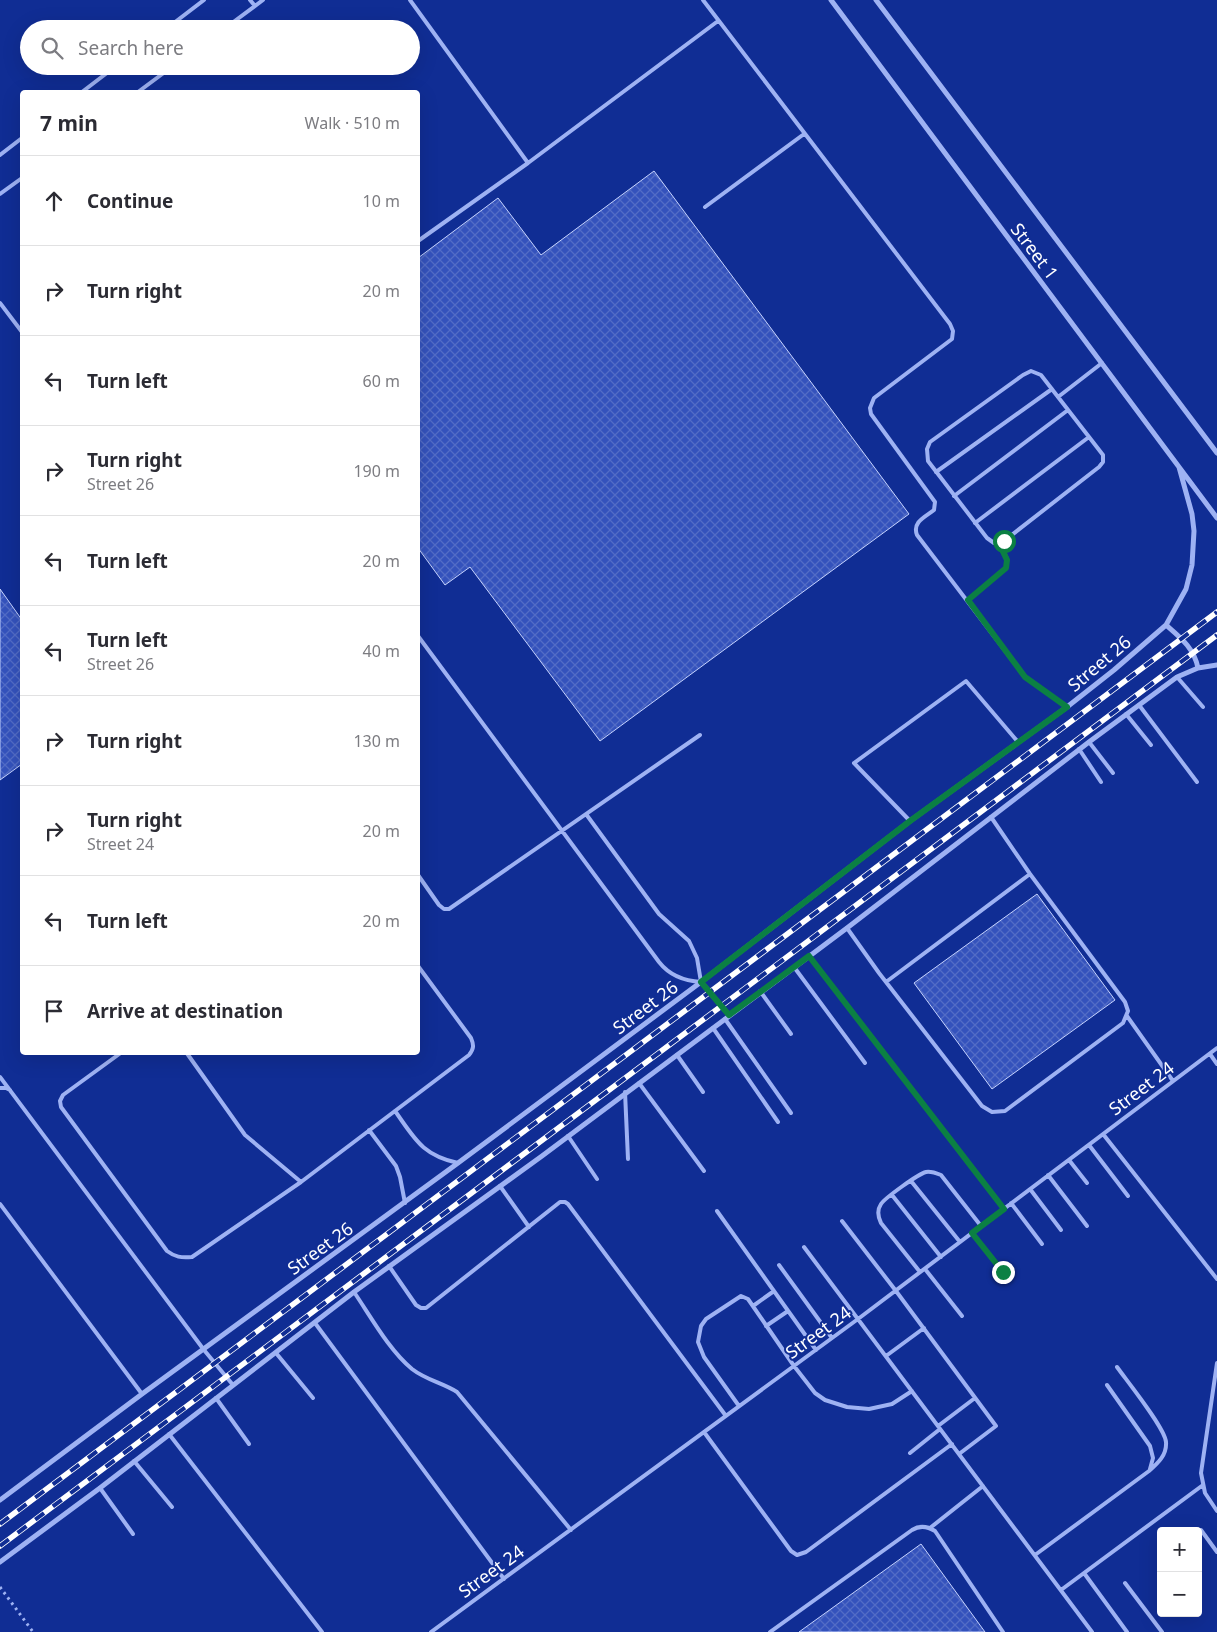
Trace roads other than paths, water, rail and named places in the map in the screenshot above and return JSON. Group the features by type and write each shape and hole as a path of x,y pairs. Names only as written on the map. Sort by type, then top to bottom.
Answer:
{"street":[{"name":"Street 1","path":"831,0 1217,518"},
{"name":"Street 1","path":"876,0 1217,453"},
{"name":"Street 26","path":"0,1500 142,1394 405,1203 701,982 910,821 1067,707 1166,625 1186,589 1192,565 1194,531 1192,514 1179,467"},
{"path":"1166,625 1190,647 1196,657 1198,668"},
{"path":"0,1562 100,1488 354,1292 568,1136 847,928 1126,714 1177,677 1198,668 1217,666"},
{"path":"701,982 727,1017"}],"lane":[{"path":"178,20 204,0"},
{"path":"250,0 255,6"},
{"path":"236,20 263,0"},
{"path":"410,0 528,163"},
{"path":"703,0 950,324 953,331 952,339 874,398 870,408 872,414 934,498 936,506 934,510 917,524 916,532 1025,677 1067,707"},
{"path":"420,240 528,163 718,21"},
{"path":"85,90 104,75"},
{"path":"141,90 161,75"},
{"path":"705,207 804,134"},
{"path":"0,154 20,139"},
{"path":"0,194 20,179"},
{"path":"0,302 20,329"},
{"path":"1058,397 1102,363"},
{"path":"1027,372 1039,373 1058,397 1103,455 1103,462 1004,541 999,543 990,541 928,461 926,455 928,445 1027,372"},
{"path":"936,472 1052,389"},
{"path":"954,496 1068,410"},
{"path":"975,523 1089,437"},
{"path":"968,600 1006,568 1007,560 999,543"},
{"path":"420,639 561,832 665,970 682,978 701,982 697,958 689,941 659,914 586,814"},
{"path":"1177,677 1203,707"},
{"path":"910,821 854,763 966,681 1018,742"},
{"path":"1140,705 1197,782"},
{"path":"1126,714 1151,745"},
{"path":"420,878 439,905 449,908 700,735"},
{"path":"1089,742 1113,774"},
{"path":"1079,749 1101,782"},
{"path":"847,928 886,982 982,1106 992,1112 1004,1111 1123,1023 1127,1016 1125,1002 1030,874 991,817"},
{"path":"886,982 1030,874"},
{"path":"809,956 1004,1209"},
{"path":"794,967 865,1063"},
{"path":"118,1055 63,1095 60,1101 61,1107 167,1251 174,1256 182,1258 192,1257 301,1182 473,1050 471,1038 420,969"},
{"path":"760,991 790,1034"},
{"path":"1127,1016 1173,1081"},
{"path":"727,1017 790,1113"},
{"path":"713,1028 778,1122"},
{"name":"Street 24","path":"431,1632 896,1291 1217,1048"},
{"path":"1210,1054 1217,1064"},
{"path":"188,1055 244,1135 301,1182"},
{"path":"677,1055 703,1092"},
{"path":"0,1077 204,1350 233,1385"},
{"path":"639,1082 704,1171"},
{"path":"0,1088 10,1090"},
{"path":"626,1092 628,1159"},
{"path":"395,1111 418,1143 426,1150 443,1160 458,1163"},
{"path":"369,1130 396,1166 405,1203"},
{"path":"1103,1134 1217,1279"},
{"path":"568,1136 597,1179"},
{"path":"1089,1145 1128,1196"},
{"path":"1069,1160 1087,1184"},
{"path":"920,1272 878,1217 878,1210 881,1204 911,1180 923,1173 935,1172 941,1175 981,1226"},
{"path":"1048,1175 1087,1226"},
{"path":"911,1180 960,1242"},
{"path":"500,1186 529,1227"},
{"path":"1030,1189 1061,1230"},
{"path":"892,1195 941,1257"},
{"path":"389,1266 416,1305 426,1308 560,1202 565,1202 726,1416"},
{"path":"1011,1203 1042,1244"},
{"path":"0,1204 142,1394"},
{"path":"717,1211 816,1350"},
{"path":"842,1220 996,1426 959,1454"},
{"path":"972,1233 1003,1272"},
{"path":"804,1247 1092,1632"},
{"path":"779,1265 832,1338"},
{"path":"925,1269 962,1316"},
{"path":"753,1306 774,1291"},
{"path":"354,1292 397,1354 418,1372 457,1392 570,1530"},
{"path":"739,1406 704,1357 698,1342 699,1334 706,1319 739,1297 746,1298 753,1306 815,1394 825,1400 858,1409 881,1407 892,1404 912,1391"},
{"path":"766,1326 788,1311"},
{"path":"315,1322 504,1579"},
{"path":"886,1356 924,1328"},
{"path":"276,1353 313,1398"},
{"path":"1217,1363 1201,1473 1209,1500 1217,1511"},
{"path":"1035,1555 1160,1462 1163,1456 1166,1442 1164,1435 1117,1367"},
{"path":"1107,1385 1150,1446 1153,1458 1149,1470"},
{"path":"216,1398 248,1444"},
{"path":"910,1453 975,1398"},
{"path":"704,1432 791,1551 797,1555 806,1552 952,1444"},
{"path":"170,1434 322,1632"},
{"path":"134,1461 172,1507"},
{"path":"1061,1590 1203,1485"},
{"path":"930,1528 983,1486"},
{"path":"100,1488 133,1534"},
{"path":"770,1632 912,1530 921,1526 935,1531 1003,1632"},
{"path":"1202,1531 1217,1552"},
{"path":"1084,1572 1127,1632"},
{"path":"1125,1583 1162,1632"}],"railway":[{"path":"0,1524 1217,612"},
{"path":"0,1546 1217,635"}]}
